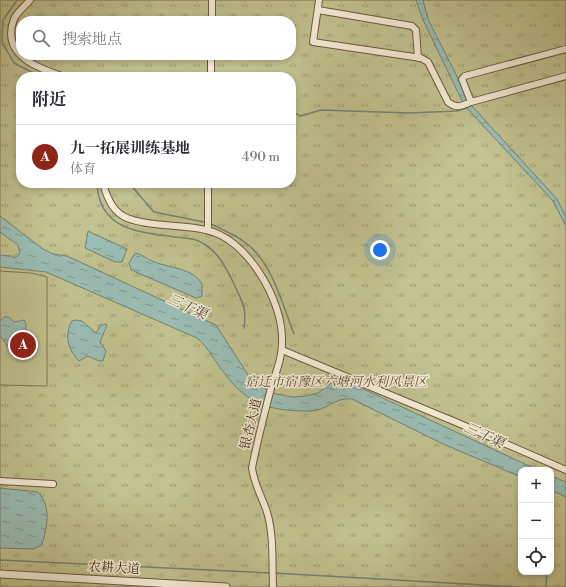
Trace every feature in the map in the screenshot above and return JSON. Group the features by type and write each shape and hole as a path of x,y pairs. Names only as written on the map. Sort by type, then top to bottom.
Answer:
{"street":[{"path":"17,16 30,0"},
{"path":"212,0 212,16"},
{"path":"319,0 313,42 418,58 428,62 448,102 452,105 460,107 471,102 566,76"},
{"path":"318,10 412,26 416,30 418,58"},
{"path":"16,17 10,32 12,45 16,52"},
{"path":"471,102 463,81 465,76 566,49"},
{"path":"24,60 29,64 51,72"},
{"path":"211,72 212,60"},
{"name":"银杏大道","path":"104,188 105,194 119,213 124,217 208,230 232,243 243,252 263,277 282,326 282,350 252,468 253,478 267,512 270,529 272,587"},
{"path":"208,188 208,230"},
{"path":"282,350 458,423 566,470"},
{"path":"0,481 53,484"},
{"name":"农耕大道","path":"0,574 226,587"}],"green space":[{"name":"宿迁市宿豫区六塘河水利风景区","path":"0,0 566,0 566,587 0,587"},
{"path":"0,271 31,273 47,277 47,386 0,385"}],"water":[{"path":"416,0 423,0 428,19 472,106 557,199 566,217 566,226 553,201 464,105 423,20"},
{"path":"0,216 43,249 53,254 67,256 216,325 250,378 260,386 276,394 293,397 306,396 318,393 334,381 346,381 532,467 518,467 518,476 443,444 352,399 340,400 321,409 310,411 272,408 252,400 234,385 205,346 197,338 46,272 0,267 0,255 15,258 20,254 18,245 0,232"},
{"path":"88,231 127,249 122,262 115,262 85,248"},
{"path":"135,253 152,261 180,269 193,275 202,284 202,296 196,298 131,270 129,263"},
{"path":"4,317 9,317 14,322 24,320 26,324 25,339 14,347 7,346 0,335 0,321"},
{"path":"72,321 82,321 96,333 100,326 105,324 107,325 100,342 106,351 103,361 99,361 88,356 79,361 75,357 68,342 68,332"},
{"path":"554,477 566,482 566,497 554,491"},
{"path":"0,488 38,492 47,511 47,524 42,545 33,549 0,548"}],"waterway":[{"path":"17,0 3,20 2,42 14,63 31,72"},
{"path":"296,114 300,116 321,110 409,113 457,111 467,108"},
{"path":"98,188 99,199 105,211 123,226 147,233 194,239 201,242 214,252 225,266 241,300 245,314 244,328"},
{"path":"133,188 154,212 204,222"},
{"path":"211,224 242,240 263,262 276,285 294,334"},
{"path":"0,560 270,573"},
{"path":"274,573 518,587"},
{"path":"546,587 547,575"}],"place":[{"name":"九一拓展训练基地","path":"23,345"}],"water label":[{"name":"三干渠","path":"187,307"},
{"name":"三干渠","path":"484,436"}]}
